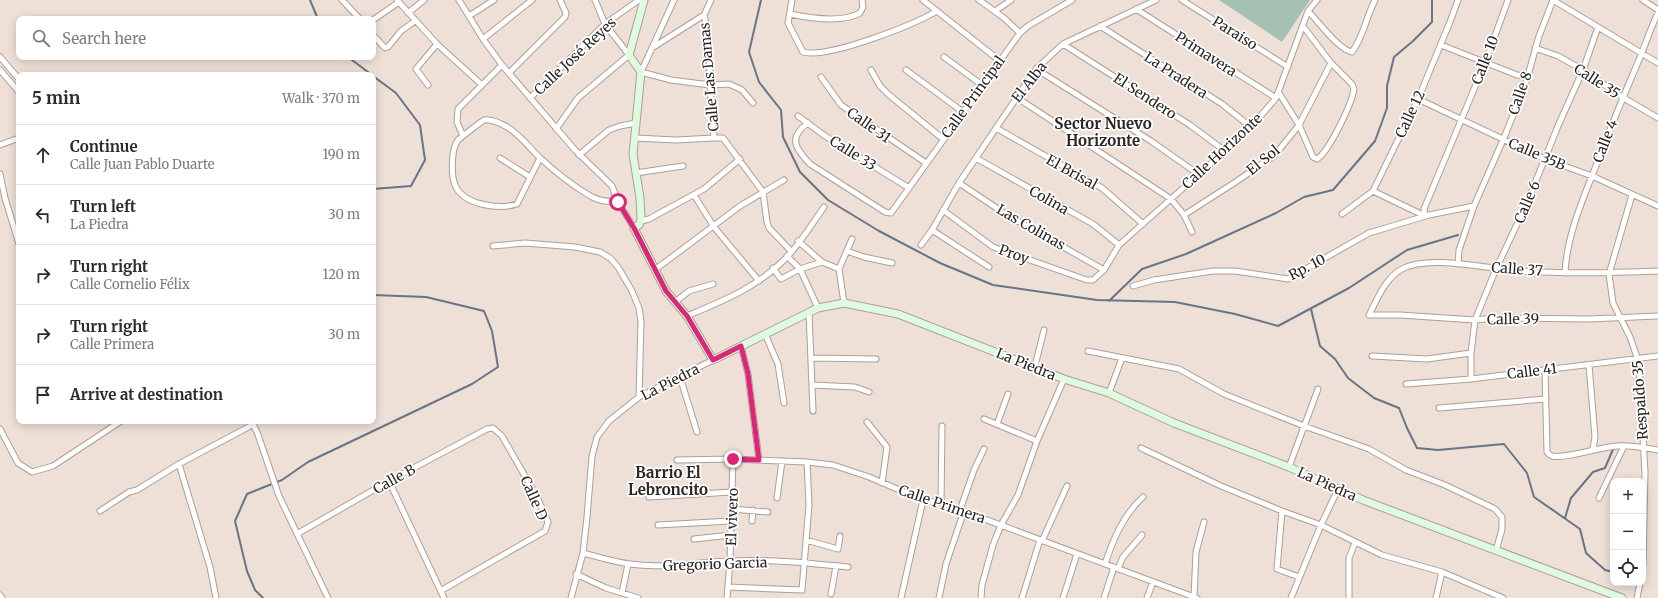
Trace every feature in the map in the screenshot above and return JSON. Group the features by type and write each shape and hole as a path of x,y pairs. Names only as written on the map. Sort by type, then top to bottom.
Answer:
{"street":[{"path":"342,0 357,16"},
{"path":"408,13 424,0"},
{"path":"459,0 483,39 508,73 556,130 612,186 618,202 634,228 666,291 687,316 713,360"},
{"path":"469,16 494,0"},
{"path":"483,39 532,0"},
{"path":"508,73 565,17 566,13 560,0"},
{"path":"594,0 605,24 641,72 672,80 710,85 729,84 742,90 753,103"},
{"name":"Calle José Reyes","path":"530,98 605,24 639,0"},
{"path":"556,130 578,98 629,55 644,0"},
{"path":"634,228 639,225 641,221 640,198 633,154 641,72 674,0"},
{"path":"651,48 704,15 711,0"},
{"path":"792,0 788,23 803,52 811,54 844,48 922,20 937,11"},
{"path":"790,14 819,18 850,17 860,14 863,7 862,0"},
{"path":"923,0 1000,61"},
{"path":"979,0 996,11 1020,33"},
{"path":"996,11 1011,0"},
{"name":"Calle Principal","path":"808,123 800,128 795,138 796,148 801,155 810,164 885,212 891,213 1020,33 1028,26 1072,0"},
{"name":"El Alba","path":"921,245 932,230 942,210 959,183 1036,69 1063,44 1156,0"},
{"name":"Paraiso","path":"1182,0 1288,67"},
{"name":"Calle Horizonte","path":"1093,280 1104,270 1119,245 1225,151 1250,127 1276,98 1308,11 1317,0"},
{"path":"1308,11 1341,47 1348,52 1352,52 1362,34 1369,10 1375,0"},
{"name":"Calle 12","path":"1342,214 1373,191 1418,99 1458,0"},
{"name":"Calle 10","path":"1425,216 1424,209 1485,63 1508,0"},
{"path":"1553,0 1658,63"},
{"name":"Calle 8","path":"1458,264 1459,250 1474,206 1503,140 1553,0"},
{"path":"1643,0 1658,11"},
{"path":"376,18 398,1 437,44 482,85"},
{"name":"Primavera","path":"1136,9 1276,98"},
{"name":"Calle 4","path":"1565,273 1569,245 1592,176 1622,97 1642,53 1649,31 1658,11"},
{"name":"Calle Las Damas","path":"704,15 709,38 710,85 714,138 723,138 763,192 766,222 769,228 791,251"},
{"path":"376,38 385,48 388,47 401,31 415,21"},
{"name":"La Pradera","path":"1100,26 1222,104 1250,127"},
{"path":"1278,93 1299,126 1313,157 1317,159 1322,157 1334,138 1354,94 1354,89 1352,84 1331,63 1303,26"},
{"name":"Calle 6","path":"1471,379 1471,353 1475,320 1496,269 1528,203 1583,70 1598,27"},
{"path":"428,85 416,69 437,44"},
{"name":"El Sendero","path":"1063,44 1190,125 1225,151"},
{"path":"1441,45 1517,75 1527,76"},
{"name":"Calle 35","path":"1535,48 1558,56 1583,70 1622,97 1658,118"},
{"path":"0,57 16,76"},
{"path":"944,57 982,85"},
{"name":"El Sol","path":"1184,215 1234,183 1275,154 1299,126 1331,63"},
{"path":"463,136 457,122 458,109 502,65"},
{"path":"1036,69 1151,141 1198,174"},
{"path":"0,70 16,89"},
{"path":"871,70 880,86 888,94 943,139"},
{"path":"906,70 963,112"},
{"name":"Calle 31","path":"821,77 841,105 926,163"},
{"path":"1016,97 1171,199 1184,215 1192,232"},
{"name":"Calle 35B","path":"1418,99 1545,159 1592,176 1658,206"},
{"name":"Calle 33","path":"798,116 825,136 908,188"},
{"path":"540,158 517,204 508,207 483,205 467,197 456,188 454,182 454,148 459,139 472,131 477,124 484,120 494,120 508,128 540,158 592,197 607,202 618,202"},
{"path":"580,155 609,130 636,123"},
{"name":"El Brisal","path":"996,128 1102,188 1143,224"},
{"path":"635,138 676,140 714,138"},
{"path":"0,145 16,139"},
{"path":"500,158 530,177"},
{"name":"Colina","path":"976,158 1093,224 1119,245"},
{"path":"641,221 649,219 704,189 740,159"},
{"path":"636,173 683,166"},
{"path":"0,174 5,198 16,234"},
{"path":"656,269 740,206 784,180"},
{"name":"Las Colinas","path":"959,183 1006,215 1104,270"},
{"path":"1373,191 1425,216"},
{"path":"694,195 714,227 758,281"},
{"name":"Respaldo 35","path":"1632,195 1609,274 1613,303 1638,359 1645,504 1643,550"},
{"name":"Rp. 10","path":"1133,286 1154,280 1213,271 1235,271 1288,279 1369,233 1425,216 1474,206"},
{"path":"687,316 732,297 758,281 787,256 824,207"},
{"name":"Proy","path":"942,210 993,247 1087,280 1093,280"},
{"path":"932,230 989,267"},
{"path":"844,303 840,269 852,239"},
{"path":"798,241 822,262 840,269"},
{"path":"493,246 525,243 575,247 600,252 614,262 637,299 639,308 641,343 639,397"},
{"path":"847,251 864,258 892,262"},
{"path":"787,256 800,270 818,308"},
{"path":"773,268 781,279 822,262"},
{"name":"Calle 37","path":"1369,315 1384,287 1397,272 1409,266 1438,262 1496,269 1565,273 1609,274 1658,271"},
{"path":"675,302 690,291 713,284"},
{"name":"La Piedra","path":"571,598 582,553 595,443 600,432 609,421 639,397 809,312 818,308 844,303 898,314 1035,366 1064,379 1109,393 1174,423 1289,467 1363,500 1622,598"},
{"path":"809,312 813,411"},
{"name":"Calle 39","path":"1369,315 1400,315 1475,320 1495,318 1589,319 1658,316"},
{"path":"1035,366 1044,330"},
{"path":"765,334 778,364 784,403"},
{"path":"741,346 748,374 759,460"},
{"path":"1088,351 1179,369 1224,394 1304,426 1369,449 1406,470 1445,485 1495,509 1502,517 1502,529 1496,551"},
{"path":"1372,356 1427,359 1471,353"},
{"name":"Calle 41","path":"1406,384 1471,379 1658,356"},
{"path":"811,358 876,359"},
{"path":"1109,393 1122,358"},
{"path":"1589,365 1595,437 1594,449"},
{"path":"1545,370 1547,452 1549,454 1552,456 1570,455 1594,449 1624,446 1658,450"},
{"path":"680,377 697,432"},
{"path":"981,598 982,585 993,545 1001,525 1018,496 1037,441 1064,379"},
{"path":"812,385 855,387 869,392"},
{"path":"1289,467 1318,389"},
{"path":"997,424 1008,394"},
{"path":"1439,408 1546,399"},
{"path":"984,418 1037,441"},
{"path":"867,422 887,447 882,483"},
{"path":"0,429 18,463 32,472 53,466 116,424"},
{"path":"100,511 129,492 137,490 249,424"},
{"path":"254,424 279,496 328,598"},
{"path":"940,503 942,426"},
{"name":"Calle B","path":"297,534 389,481 487,428 494,428"},
{"name":"Calle D","path":"442,590 545,531 548,522 537,497 502,436 494,428"},
{"path":"1599,498 1624,446"},
{"path":"1141,448 1190,472 1282,511 1321,524 1355,543 1382,555 1442,572 1503,598"},
{"path":"939,598 946,564 974,470 984,449"},
{"name":"Calle Primera","path":"677,460 733,459 808,462 842,467 923,500 940,503 962,510 1195,598"},
{"name":"El vivero","path":"727,598 730,560 733,459"},
{"path":"777,498 782,461"},
{"path":"728,587 801,591 808,505 808,462"},
{"path":"179,464 210,567 216,598"},
{"path":"389,481 442,590 444,598"},
{"path":"1022,598 1041,540 1067,486"},
{"path":"1291,598 1321,524 1338,489"},
{"path":"649,497 732,492"},
{"path":"1105,564 1117,532 1134,505 1143,497"},
{"path":"901,598 923,500"},
{"path":"732,509 768,512"},
{"path":"752,521 754,510"},
{"path":"1282,511 1277,569 1299,577"},
{"path":"658,525 731,521"},
{"path":"1195,598 1196,552 1204,522"},
{"path":"694,539 731,534"},
{"path":"1104,598 1116,568 1123,557 1142,535"},
{"path":"806,540 838,549 840,536"},
{"path":"1349,598 1349,558 1355,543"},
{"name":"Gregorio Garcia","path":"582,553 628,564 668,566 730,560 804,563 848,567"},
{"path":"1062,598 1077,554"},
{"path":"622,593 628,564"},
{"path":"831,594 836,566"},
{"path":"1436,598 1442,572"},
{"path":"576,574 638,598"},
{"path":"1147,598 1153,582"},
{"path":"1638,598 1640,586"}],"green space":[{"path":"1219,0 1310,0 1282,42"}],"waterway":[{"path":"310,0 317,16"},
{"path":"761,0 749,52 759,82 781,110 783,137 800,172 828,200 879,231 940,263 993,285 1097,300 1175,302 1235,314 1278,326 1349,288 1407,250 1458,235"},
{"path":"1109,301 1142,269 1186,254 1276,213 1304,197 1333,190 1375,141 1387,108 1387,86 1394,57 1432,22 1432,0"},
{"path":"352,60 368,72"},
{"path":"376,78 396,93 420,125 425,160 411,186 376,189"},
{"path":"263,598 255,590 247,571 235,521 247,494 282,480 308,462 472,384 498,367 492,331 484,311 426,297 376,295"},
{"path":"1311,309 1320,346 1335,359 1348,378 1374,398 1399,408 1417,448 1438,450 1504,444 1527,473 1534,497 1580,529 1586,553 1605,570 1610,571"},
{"path":"1565,518 1571,498 1593,472 1605,468 1614,447"}],"district":[{"name":"Sector Nuevo Horizonte","path":"1103,132"},
{"name":"Barrio El Lebroncito","path":"668,480"}],"route":[{"path":"618,202 634,228 666,291 687,316 713,360 741,346 748,374 759,460 733,459"}]}
